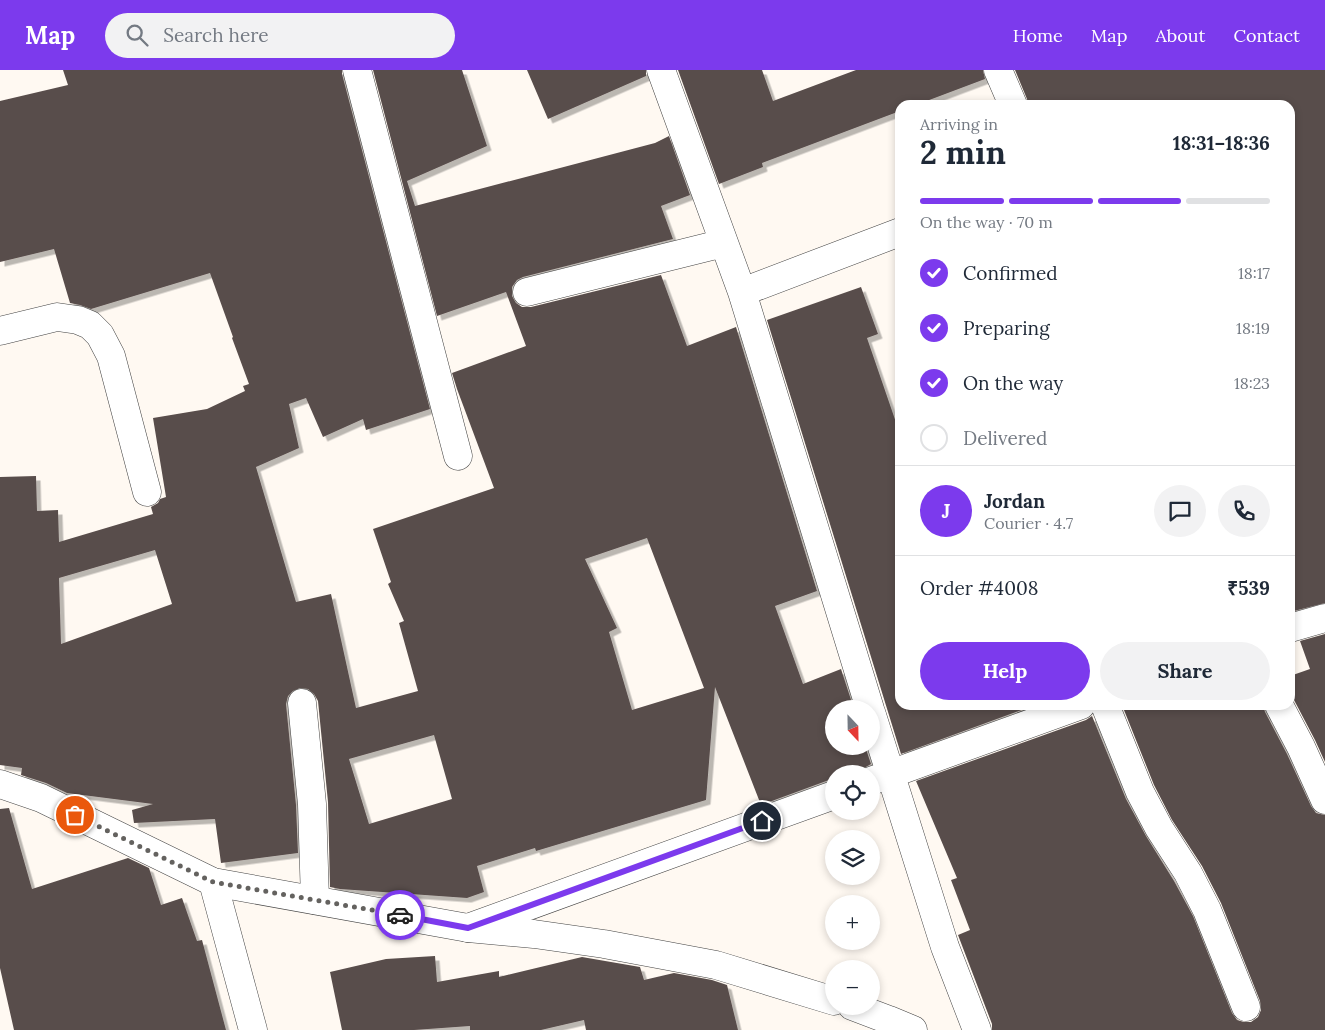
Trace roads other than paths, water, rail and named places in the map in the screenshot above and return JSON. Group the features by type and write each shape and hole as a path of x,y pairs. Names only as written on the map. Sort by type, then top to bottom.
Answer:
{"street":[{"path":"356,70 458,456"},
{"path":"661,70 742,292 868,700"},
{"path":"998,70 1011,100"},
{"path":"742,292 895,234"},
{"path":"527,292 724,243"},
{"path":"0,331 57,317 78,320 90,325 100,335 111,356 147,492"},
{"path":"1295,627 1325,618"},
{"path":"302,703 312,804 315,900"},
{"path":"881,778 1067,710"},
{"path":"1107,710 1140,792 1159,828 1188,873 1207,910 1246,1007"},
{"path":"1282,710 1325,800"},
{"path":"878,755 881,778 977,1030"},
{"path":"0,784 41,798 213,882 468,928 534,934 604,944 716,965 825,997"},
{"path":"468,928 825,798"},
{"path":"213,882 253,1030"},
{"path":"876,1015 913,1030"}]}
